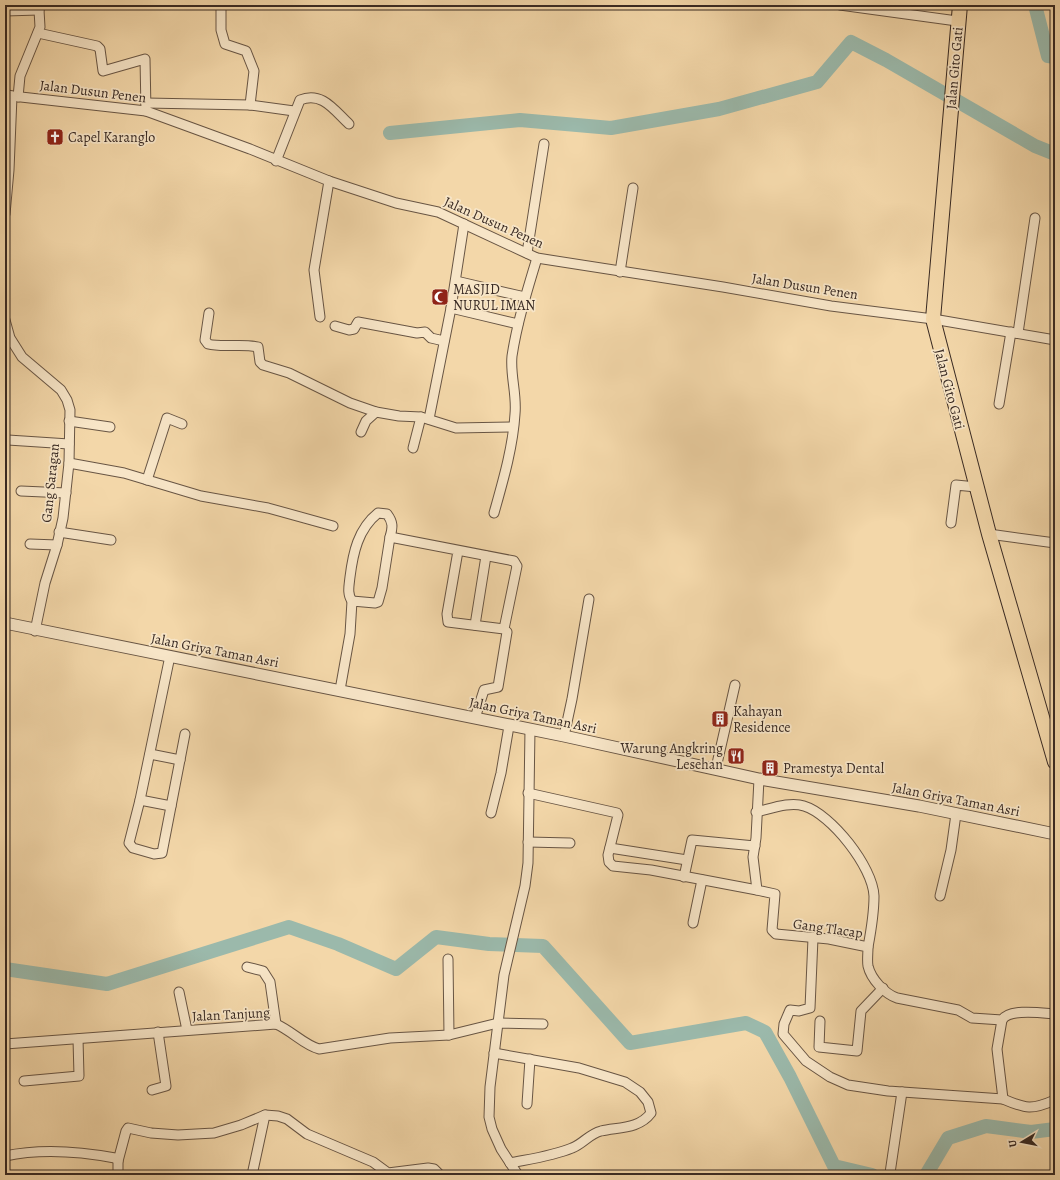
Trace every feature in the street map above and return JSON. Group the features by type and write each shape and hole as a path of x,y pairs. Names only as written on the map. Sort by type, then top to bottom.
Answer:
{"main road":[{"name":"Jalan Gito Gati","path":"960,5 933,319 989,534 1055,762"}],"street":[{"path":"221,5 221,30 225,44 246,51 253,65 254,71 250,105"},
{"path":"840,5 958,21"},
{"path":"5,11 39,7 40,27 31,45 12,96 5,214"},
{"path":"38,33 97,46 100,49 103,71 141,59 146,62 146,107 250,105 294,111"},
{"name":"Jalan Dusun Penen","path":"12,96 146,107 276,161 329,181 396,203 434,210 482,234 537,258 723,287 831,306 933,319 1055,340"},
{"path":"276,161 294,111 300,100 317,97 325,101 349,124"},
{"path":"527,253 544,144"},
{"path":"320,316 314,270 329,181"},
{"path":"620,272 633,188"},
{"path":"999,404 1035,218"},
{"path":"413,448 425,418 444,341 456,281 464,224"},
{"path":"494,513 504,474 513,427 515,399 511,367 518,324 537,258"},
{"path":"456,281 525,297"},
{"path":"451,308 518,324"},
{"path":"209,313 205,340 208,344 215,346 251,345 258,347 260,362 263,365 289,373 350,402 376,412 398,416 425,418 442,425 456,428 513,427"},
{"name":"Gang Saragan","path":"5,320 10,338 22,356 61,390 67,400 70,410 69,463 60,532 45,583 35,631"},
{"path":"335,326 349,330 354,329 358,322 417,333 420,331 425,332 431,338 444,341"},
{"path":"361,432 366,420 376,412"},
{"path":"147,480 167,418 182,424"},
{"path":"69,421 110,427"},
{"path":"8,440 69,444"},
{"path":"69,463 124,473 201,496 268,508 332,526"},
{"path":"951,523 956,485 976,486"},
{"path":"21,491 66,493"},
{"path":"340,690 350,634 352,601 349,596 349,587 353,554 362,532 372,518 378,513 387,514 392,520 392,529 382,588 378,602 352,601"},
{"path":"60,532 111,540"},
{"path":"989,534 1055,543"},
{"path":"390,537 511,560 516,563 517,566 504,629 448,622 446,617 458,551"},
{"path":"30,544 57,545"},
{"path":"474,625 486,556"},
{"path":"564,736 589,600"},
{"name":"Jalan Griya Taman Asri","path":"5,623 35,631 170,656 564,736 716,768 759,779 956,814 1055,834"},
{"path":"475,718 484,690 498,687 507,632"},
{"path":"170,656 130,843 133,848 154,854 162,853 185,734"},
{"path":"716,768 735,685"},
{"path":"492,813 509,726"},
{"path":"518,1175 501,1149 492,1129 489,1117 490,1087 504,975 525,886 528,842 530,729"},
{"path":"150,754 180,760"},
{"path":"528,794 617,813 618,815 610,848 609,862 613,866 651,870 756,890 753,857 759,779"},
{"path":"140,800 171,806"},
{"path":"756,812 784,806 803,805 822,817 855,850 867,871 874,896 868,947"},
{"path":"940,896 951,850 956,814"},
{"path":"684,877 691,841 693,839 755,846"},
{"path":"528,842 570,843"},
{"path":"610,848 687,860"},
{"path":"692,923 702,880"},
{"name":"Gang Tlacap","path":"756,890 775,894 772,930 776,934 829,939 868,947 868,967 875,980 889,995 897,998 958,1010 972,1018 1002,1020 1009,1014 1055,1014"},
{"path":"813,938 810,1008 799,1011 790,1010 784,1024 784,1037 806,1061 830,1078 848,1085 902,1092 1003,1099 1018,1105 1037,1107 1055,1100"},
{"path":"448,959 449,1035"},
{"path":"247,967 263,971 270,982 276,1024"},
{"path":"820,1021 819,1047 857,1051 861,1011 883,988"},
{"path":"179,992 187,1030"},
{"path":"1002,1020 997,1048 1003,1099"},
{"name":"Jalan Tanjung","path":"5,1044 276,1024 288,1029 310,1046 319,1049 334,1048 370,1040 449,1035 498,1023 542,1024"},
{"path":"152,1090 166,1086 158,1032"},
{"path":"24,1081 79,1076 78,1039"},
{"path":"494,1053 579,1068 625,1082 640,1092 648,1102 651,1113 647,1118 631,1126 600,1132 590,1136 573,1148 510,1163"},
{"path":"527,1104 530,1059"},
{"path":"890,1173 902,1092"},
{"path":"252,1175 264,1115"},
{"path":"118,1175 118,1161 128,1128 151,1133 178,1135 214,1133 241,1125 264,1115 287,1119 307,1134 373,1162 388,1174 428,1168 434,1170 440,1175"},
{"path":"5,1156 31,1151 65,1151 86,1152 115,1158 118,1161"}],"waterway":[{"path":"1035,5 1048,56 1055,57"},
{"path":"390,133 520,120 611,128 719,109 817,82 851,42 886,60 1035,146 1055,154"},
{"path":"5,969 107,984 289,927 338,944 396,969 436,937 489,944 543,946 630,1043 746,1023 765,1032 790,1077 834,1166 872,1175"},
{"path":"926,1175 948,1138 986,1126 1031,1132 1055,1129"}],"place":[{"name":"Capel Karanglo","path":"55,137"},
{"name":"MASJID NURUL IMAN","path":"440,297"},
{"name":"Kahayan Residence","path":"720,719"},
{"name":"Warung Angkring Lesehan","path":"736,756"},
{"name":"Pramestya Dental","path":"770,768"}]}
